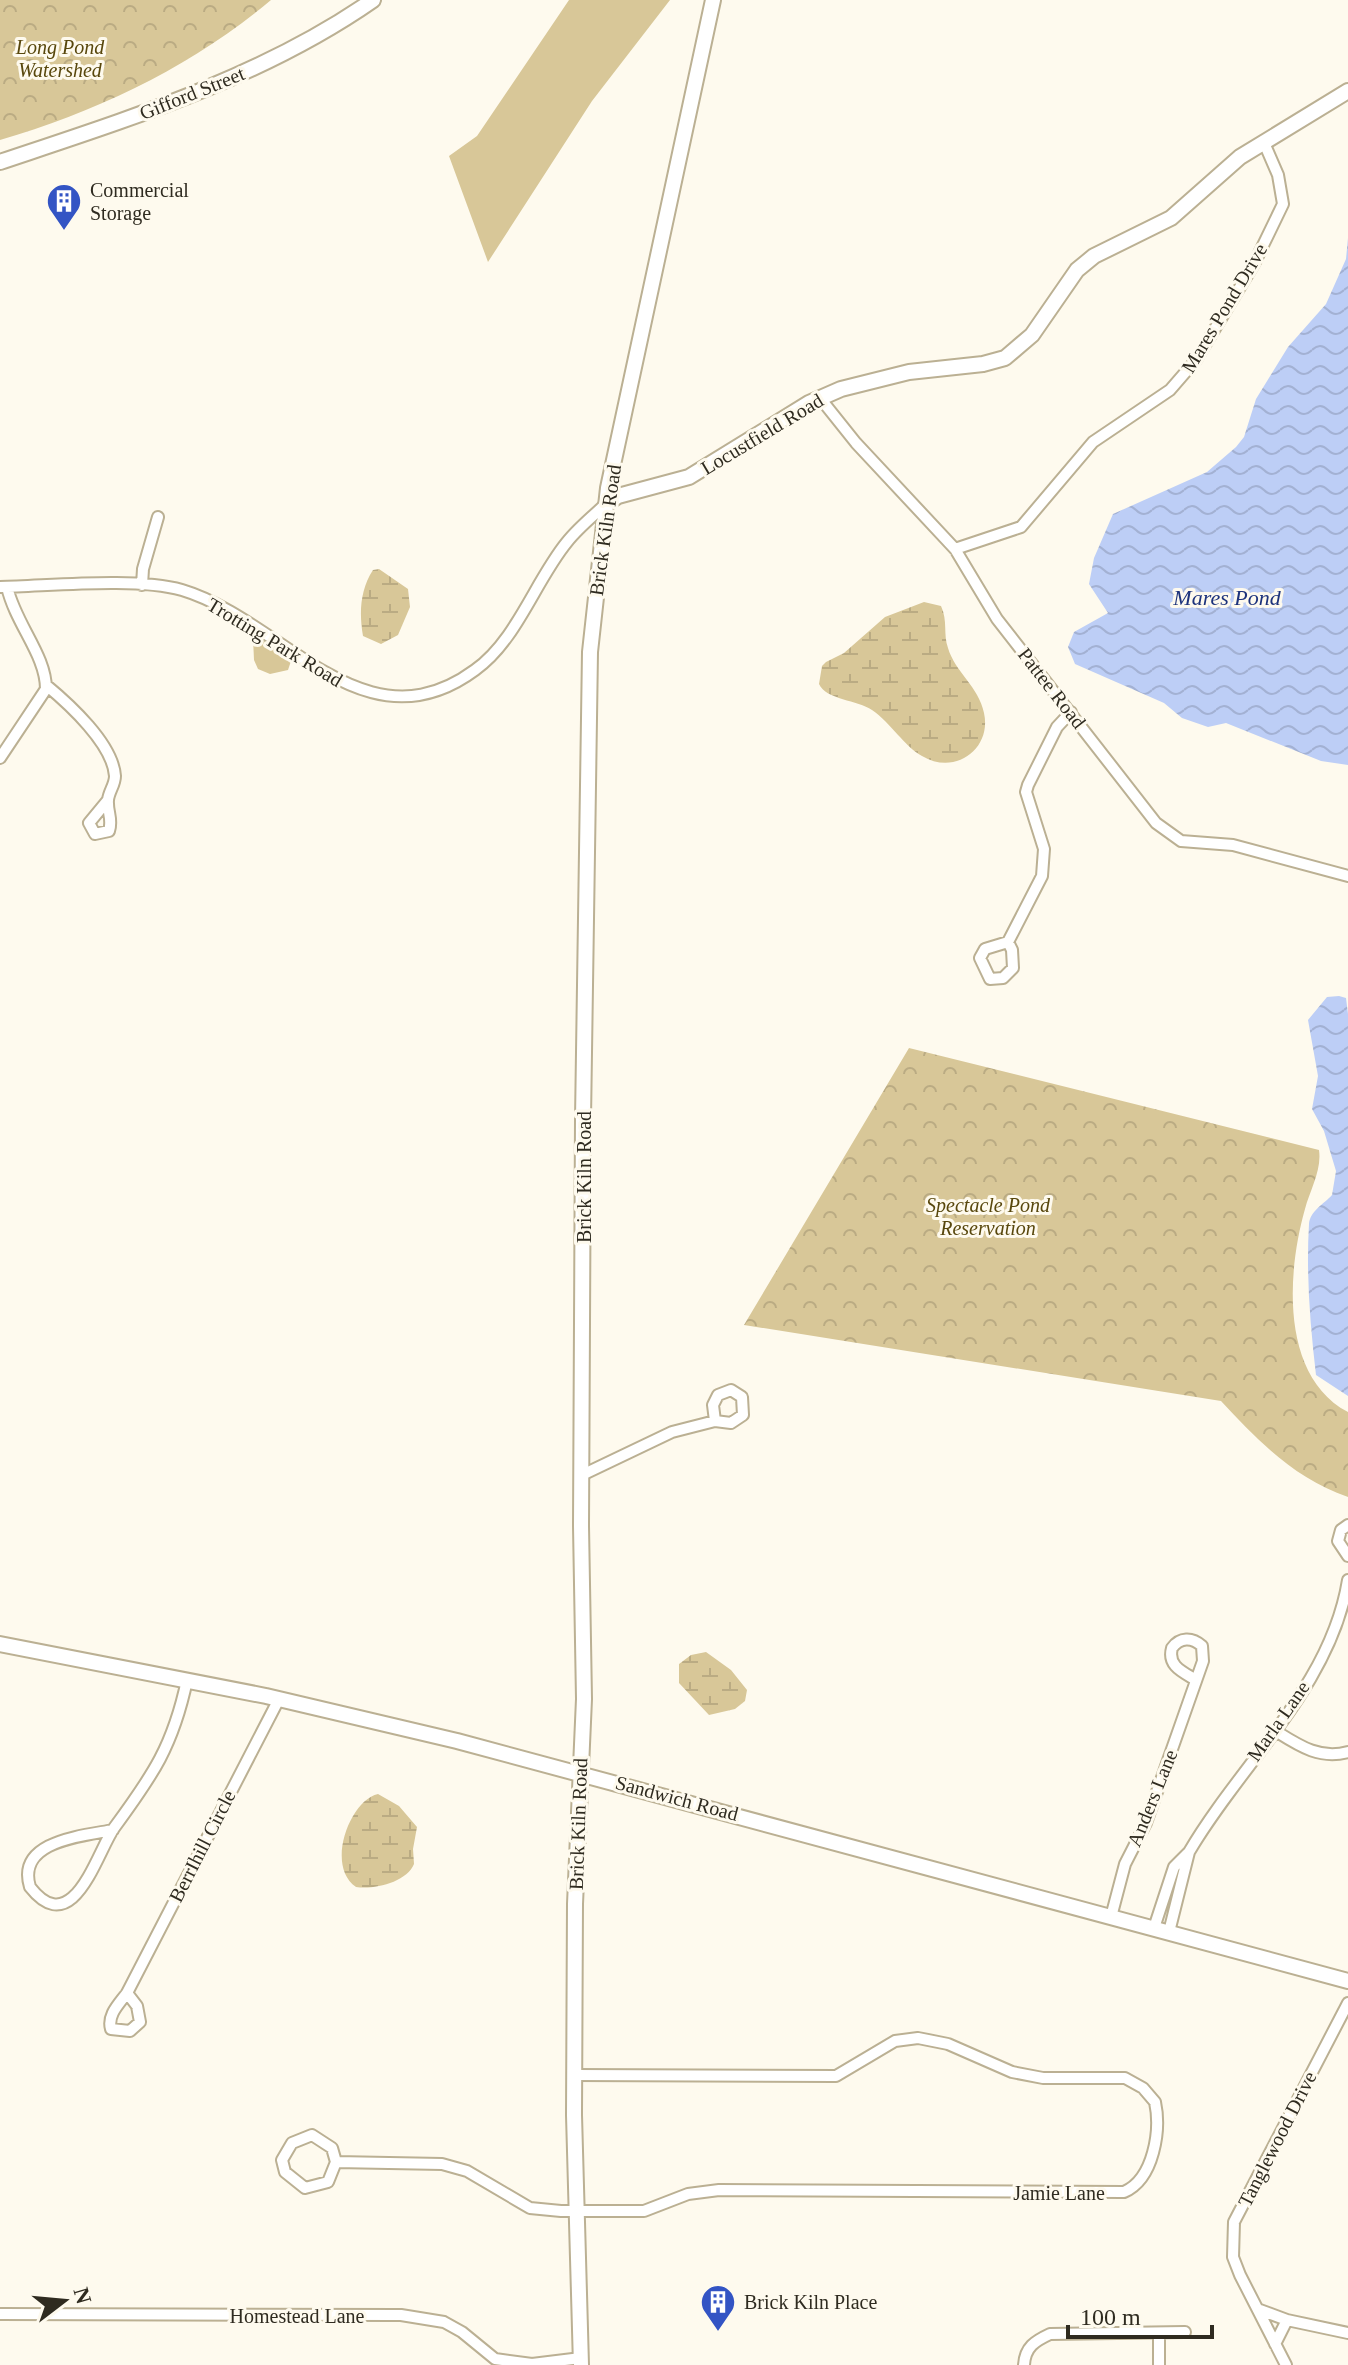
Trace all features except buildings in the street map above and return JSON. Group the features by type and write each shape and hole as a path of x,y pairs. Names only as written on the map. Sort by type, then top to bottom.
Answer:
{"main road":[{"name":"Gifford Street","path":"0,162 221,82 300,44 373,0"},
{"name":"Brick Kiln Road","path":"581,2362 574,2075 584,1699 582,1475 590,652 606,504 713,0"},
{"name":"Locustfield Road","path":"606,504 618,496 689,477 820,398 877,378 1005,358 1032,335 1077,270 1094,256 1164,223 1240,157 1265,145 1348,91"},
{"name":"Sandwich Road","path":"0,1644 279,1699 580,1772 1348,1981"}],"street":[{"name":"Mares Pond Drive","path":"955,549 1021,527 1093,442 1170,390 1196,360 1254,264 1283,204 1278,175 1265,145"},
{"name":"Pattee Road","path":"820,398 856,443 955,549 997,619 1156,823 1181,841 1233,845 1348,876"},
{"name":"Trotting Park Road","path":"4,587 142,585 178,589 205,598 286,646 334,681 367,693 413,696 447,688 478,669 494,652 566,543 606,504"},
{"path":"142,585 143,569 158,517"},
{"path":"4,587 14,614 42,660 46,685 78,713 112,764 115,778 108,800"},
{"path":"0,758 46,685"},
{"path":"1008,942 1042,876 1044,849 1026,792 1057,727 1071,712"},
{"path":"582,1475 659,1437 715,1421"},
{"path":"1348,1525 1341,1530 1338,1541 1348,1556"},
{"name":"Marla Lane","path":"1161,1930 1189,1852 1328,1646 1341,1614 1348,1580"},
{"path":"113,1830 42,1848 29,1866 30,1887 45,1901 64,1902 73,1897 91,1877 113,1830 129,1812 163,1759 181,1711 187,1680"},
{"name":"Anders Lane","path":"1111,1917 1125,1864 1151,1811 1196,1680"},
{"name":"BerrIhill Circle","path":"127,1993 279,1699"},
{"path":"1274,1730 1313,1752 1332,1755 1348,1752"},
{"name":"Tanglewood Drive","path":"1286,2365 1260,2310 1245,2290 1233,2257 1234,2222 1348,2003"},
{"name":"Jamie Lane","path":"574,2075 836,2076 895,2041 918,2038 948,2044 1012,2072 1043,2078 1125,2078 1149,2093 1157,2118 1151,2158 1136,2184 1124,2192 719,2190 688,2194 644,2211 577,2211"},
{"path":"312,2135 332,2148 336,2162 328,2182 305,2188 285,2172 282,2160 292,2143 312,2135"},
{"path":"336,2162 442,2164 467,2171 530,2208 577,2211"},
{"path":"1260,2310 1287,2320 1348,2333"},
{"name":"Homestead Lane","path":"0,2314 401,2315 444,2322 462,2332 495,2359 532,2364 581,2362"},
{"path":"1275,2344 1287,2320"},
{"path":"1024,2365 1033,2342 1050,2334 1185,2332"},
{"path":"1159,2334 1159,2365"}],"green space":[{"name":"Long Pond Watershed","path":"0,0 271,0 209,46 143,84 73,115 0,140"},
{"path":"569,0 670,0 592,101 488,262 449,156 477,136"},
{"path":"379,569 408,589 410,607 398,635 381,644 363,636 361,619 365,586 373,570"},
{"path":"924,602 941,606 951,657 977,695 984,713 985,726 977,748 958,761 947,763 922,756 872,710 835,697 819,684 822,666 826,662 844,653 885,617"},
{"path":"257,635 292,658 288,670 270,674 258,669 254,660 253,638"},
{"name":"Spectacle Pond Reservation","path":"909,1048 1319,1150 1317,1172 1299,1234 1293,1291 1294,1321 1310,1374 1326,1396 1348,1412 1348,1497 1311,1480 1278,1457 1221,1401 744,1325"},
{"path":"706,1652 731,1670 747,1690 745,1701 735,1709 709,1715 679,1683 679,1664 691,1655"},
{"path":"378,1794 399,1806 417,1827 414,1864 405,1876 397,1880 372,1887 356,1887 347,1877 342,1864 345,1835 358,1808"}],"water":[{"name":"Mares Pond","path":"1348,238 1348,765 1321,761 1226,723 1208,727 1182,718 1164,703 1075,664 1068,647 1074,632 1108,613 1089,584 1094,558 1113,514 1207,472 1236,447 1244,437 1256,399 1288,347 1326,304 1346,259"},
{"path":"1327,997 1346,998 1348,1014 1348,1396 1316,1375 1308,1280 1310,1219 1332,1195 1336,1171 1324,1131 1312,1109 1318,1076 1308,1020"}],"place":[{"name":"Commercial Storage","path":"64,232"},
{"name":"Brick Kiln Place","path":"718,2333"}]}
